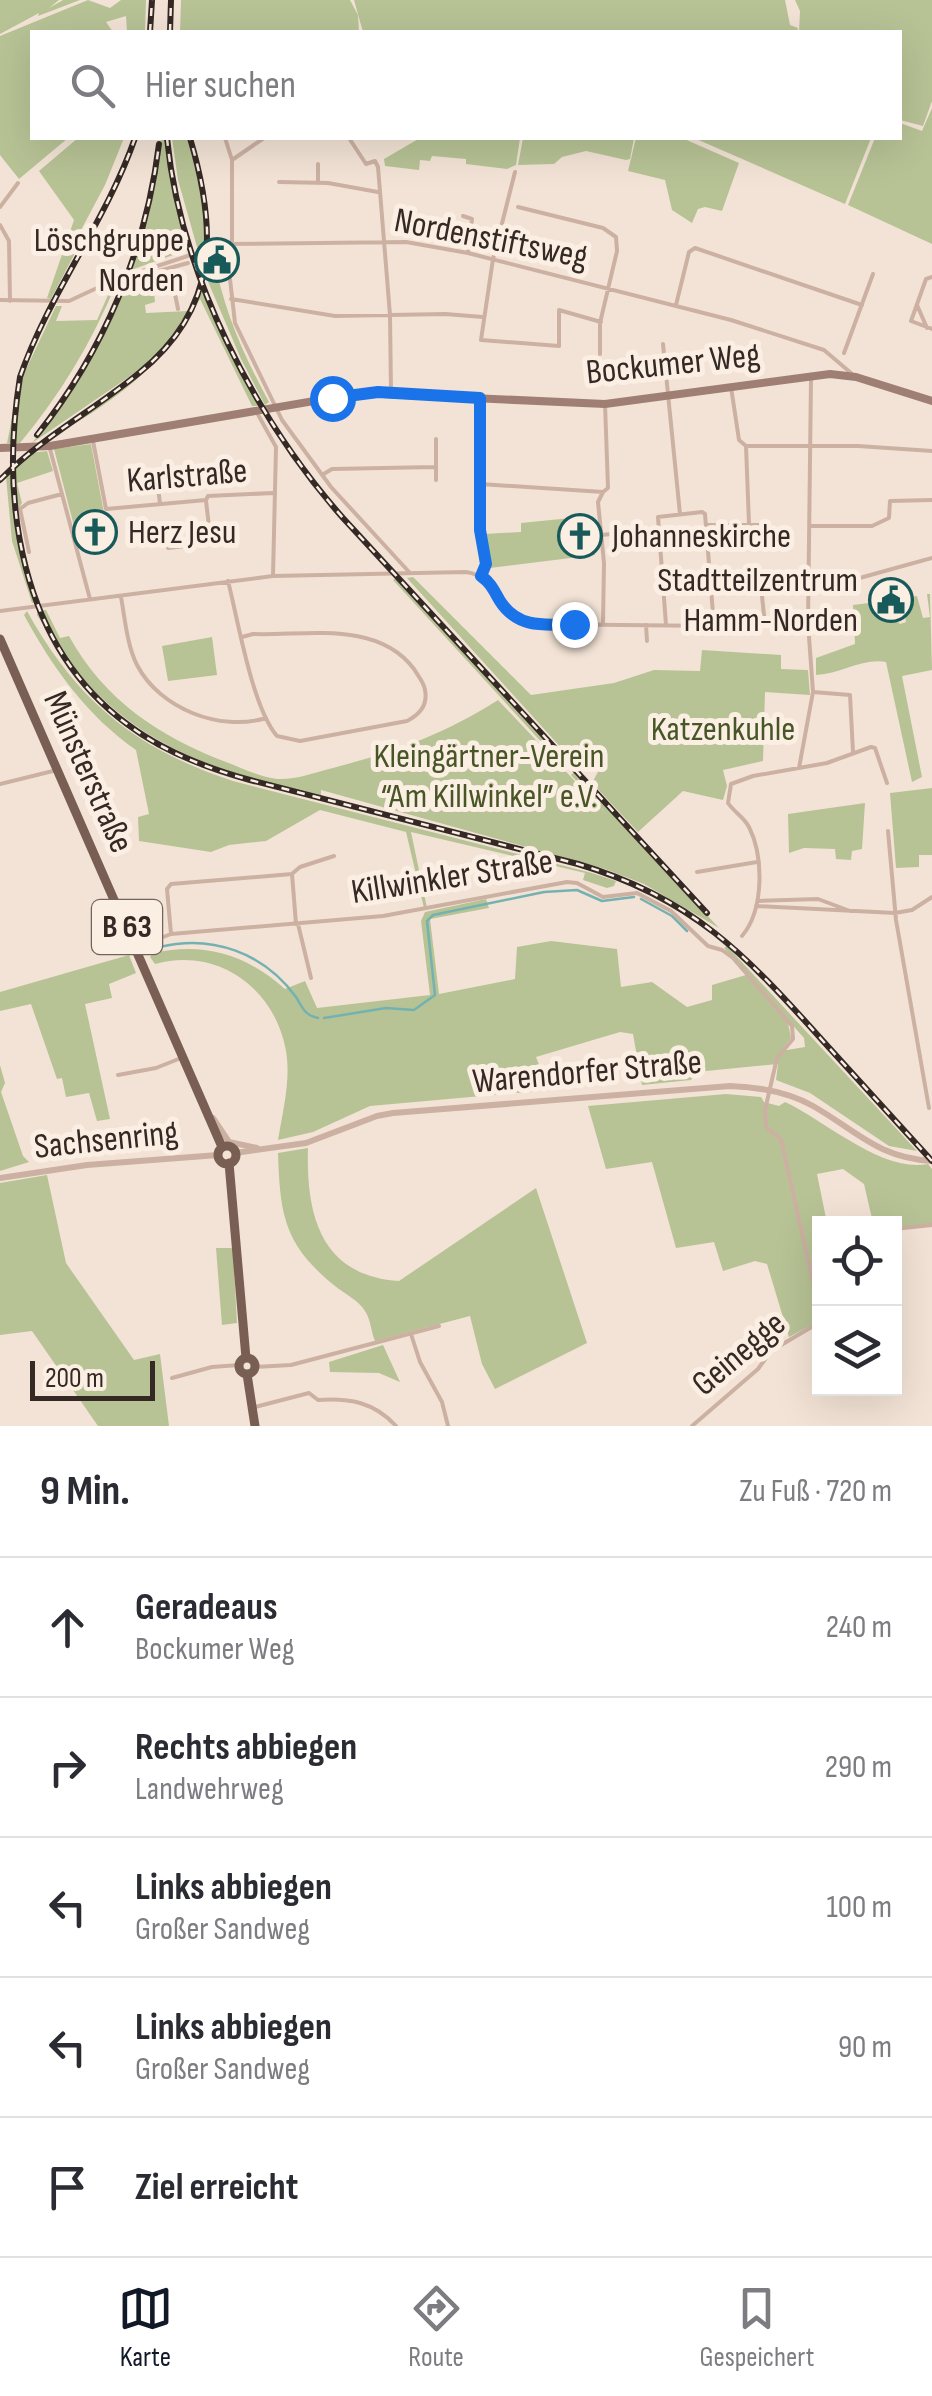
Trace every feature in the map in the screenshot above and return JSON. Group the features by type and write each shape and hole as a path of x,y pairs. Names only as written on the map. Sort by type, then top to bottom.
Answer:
{"main road":[{"name":"Bockumer Weg","path":"0,448 50,446 361,393 605,404 836,374 932,400"},
{"name":"Münsterstraße","path":"0,639 209,1113 220,1151"},
{"path":"229,1163 221,1161 220,1151 230,1146 235,1153 229,1163 242,1362 253,1360 251,1408 255,1426"}],"street":[{"path":"227,140 232,160 232,243"},
{"path":"232,160 261,140"},
{"path":"350,140 362,161 374,162 378,167 390,314 391,393"},
{"path":"318,164 318,183"},
{"path":"515,172 493,260 481,340 559,346 559,310 601,322"},
{"path":"279,182 380,192"},
{"path":"0,207 18,183"},
{"path":"518,207 599,226 613,234 618,246 601,322 600,354"},
{"path":"463,216 472,219 468,253"},
{"path":"0,224 9,241 10,301"},
{"path":"676,305 692,240"},
{"name":"Nordenstiftsweg","path":"0,300 64,302 132,274 232,243 385,241 468,253 676,305 800,342 834,357 856,378"},
{"path":"692,248 862,305"},
{"name":"Nordenstiftsweg","path":"132,274 133,278 188,263"},
{"path":"170,269 178,309"},
{"path":"844,353 873,274"},
{"path":"930,277 910,321 930,328"},
{"path":"230,278 235,324 242,344 276,408 322,475 410,574"},
{"path":"231,298 336,316 483,318"},
{"path":"916,305 930,328"},
{"path":"662,344 680,514"},
{"path":"834,357 836,374"},
{"path":"799,768 813,692 808,623 811,375"},
{"path":"731,388 739,440 746,446 932,451"},
{"path":"480,398 480,530 486,564 481,576"},
{"path":"603,624 605,589 598,502 606,490 605,404"},
{"path":"256,411 276,447 272,576"},
{"name":"Karlstraße","path":"92,438 106,508 274,493"},
{"path":"436,439 436,480"},
{"path":"50,446 90,599"},
{"path":"746,446 748,524"},
{"path":"160,504 154,478 233,464"},
{"path":"322,475 332,469 435,467"},
{"path":"480,484 606,490"},
{"path":"29,552 20,509 64,494"},
{"path":"206,500 211,543"},
{"path":"809,526 872,526 889,518 890,501 932,500"},
{"path":"666,625 658,516 703,512 714,626"},
{"path":"706,525 767,526"},
{"path":"601,535 658,530"},
{"path":"168,548 237,540"},
{"path":"808,585 856,579 932,558"},
{"path":"758,567 765,625"},
{"path":"0,611 272,576 469,572 490,583 508,612 525,623 808,623"},
{"path":"228,580 242,637 266,718 280,738 304,740 407,721 422,708 425,690 403,657 373,638 252,634 242,637"},
{"path":"121,595 136,662 156,689 206,718 242,723 266,718"},
{"path":"646,624 647,641"},
{"path":"850,687 853,753"},
{"path":"813,692 850,694"},
{"path":"742,936 757,903 757,862 746,823 728,803 729,788 734,782 874,748 887,783"},
{"path":"0,784 58,770"},
{"path":"888,831 895,913 929,1108"},
{"path":"171,934 171,884 292,874 300,867 334,856"},
{"path":"697,872 757,862"},
{"path":"292,874 297,924 311,978"},
{"name":"Killwinkler Straße","path":"136,947 171,934 383,916 572,882 603,896 637,893 680,917 711,948 732,958 792,1026 793,1039 777,1058 770,1090"},
{"path":"757,903 895,913 912,910 932,897"},
{"path":"757,903 818,898 854,913"},
{"path":"118,1075 156,1068 184,1056"},
{"name":"Warendorfer Straße","path":"235,1153 306,1143 393,1113 716,1087 770,1090 815,1107 878,1149 904,1158 932,1161"},
{"path":"770,1090 766,1127 780,1139 812,1278"},
{"path":"209,1113 229,1142 263,1149"},
{"name":"Sachsenring","path":"0,1178 87,1164 220,1151"},
{"path":"902,1228 932,1226"},
{"path":"251,1370 292,1365 439,1326"},
{"name":"Geinegge","path":"692,1426 758,1368 771,1351 812,1327"},
{"path":"411,1334 420,1362 442,1402 448,1426"},
{"path":"172,1378 242,1362"},
{"path":"251,1408 309,1392 318,1400 344,1399 370,1405 396,1426"}],"green space":[{"path":"0,0 59,0 49,8 63,0 80,0 38,16 39,13 0,34"},
{"path":"88,0 110,8 121,0 146,0 145,30 127,30 126,16 106,22 112,30 30,30 30,140 66,140 19,179 0,155 0,36"},
{"path":"181,0 350,0 358,15 359,30 180,30"},
{"path":"354,0 785,0 790,25 798,28 798,30 362,30"},
{"path":"795,0 932,0 932,101 923,126 902,121 902,30 799,30 800,11"},
{"path":"932,108 932,244 848,205 874,140 902,140 902,124 922,131"},
{"path":"76,140 123,140 81,230 85,234 51,299 47,298 74,220 39,171"},
{"path":"162,140 166,140 174,196 190,249 131,270 150,208"},
{"path":"172,140 189,140 205,216 206,243 197,247 178,180"},
{"path":"417,140 520,140 516,165 507,169 432,156 430,161 420,160 419,170 385,166 384,159"},
{"path":"523,140 634,140 630,159 626,160 586,151 562,157 554,164 518,165"},
{"path":"636,140 687,140 739,163 722,211 698,209 692,223 672,210 665,180 628,171"},
{"path":"699,140 870,140 845,204"},
{"path":"213,250 227,310 269,402 265,405 205,273 209,251"},
{"path":"168,271 172,287 154,292 155,302 145,305 146,313 188,311 168,342 145,366 32,443 86,365 128,279 132,282"},
{"path":"202,283 220,330 259,406 252,406 200,299 170,345 134,382 45,441 117,392 156,357 189,312"},
{"path":"116,284 86,347 48,406 20,443 7,443 19,384 56,306 62,306 56,321 97,320"},
{"path":"91,444 104,513 74,526 54,449"},
{"path":"47,451 53,471 17,483 22,503 18,511 19,536 39,602 32,603 12,541 6,477 30,453"},
{"path":"591,516 595,555 490,568 484,534 521,532 521,523"},
{"path":"397,577 570,767 566,769 393,580"},
{"name":"Katzenkuhle","path":"413,577 531,695 614,683 654,670 700,671 702,650 781,655 781,669 808,670 810,695 765,692 763,761 723,770 727,786 723,800 683,791 638,832 592,783 606,757 589,747 574,762 407,578"},
{"path":"930,594 932,670 902,676 922,777 912,782 886,662 868,662 816,675 816,658 855,644 853,605 893,600 900,624 906,622 902,598 917,596 923,618 930,617"},
{"name":"Kleingärtner-Verein “Am Killwinkel” e.V.","path":"46,610 60,638 69,636 99,679 136,714 202,752 271,778 304,776 396,749 457,724 498,700 608,816 571,775 574,772 719,928 644,884 605,869 321,790 321,796 274,785 193,757 124,717 93,690 37,615 37,611"},
{"path":"27,611 66,671 88,695 138,737 198,768 233,781 592,873 616,881 614,886 607,888 583,880 585,873 411,832 424,908 406,832 320,810 266,841 229,845 211,852 139,841 138,817 149,814 136,750 102,722 72,689 24,615"},
{"path":"212,637 217,675 168,681 162,646"},
{"path":"932,788 932,855 919,855 919,867 896,868 890,793"},
{"path":"865,803 862,849 852,851 851,860 836,859 835,849 804,848 789,853 788,814"},
{"path":"486,899 489,908 430,919 439,994 515,979 517,947 551,941 617,949 621,987 652,982 687,1007 712,1000 712,985 746,975 788,1023 791,1038 781,1051 805,1047 804,1038 724,948 727,946 917,1151 889,1146 810,1093 776,1080 778,1064 696,1072 691,1080 642,1085 633,1034 620,1032 536,1057 549,1090 370,1106 313,1132 278,1140 288,1069 285,1046 268,1005 238,976 220,967 178,960 155,964 150,957 153,953 190,949 224,954 255,967 285,989 305,981 317,1008 430,995 421,921 425,912"},
{"path":"129,955 136,973 109,984 112,998 85,1004 110,1119 97,1121 89,1093 66,1097 31,1004 0,1011 0,992"},
{"path":"0,1065 5,1083 1,1092 23,1156 29,1162 0,1171"},
{"path":"726,1094 761,1097 764,1102 779,1106 785,1102 873,1153 910,1165 928,1164 932,1169 932,1224 902,1227 902,1216 871,1216 864,1184 843,1169 817,1174 826,1216 812,1216 812,1325 789,1337 767,1264 755,1261 723,1271 714,1242 676,1248 652,1162 606,1169 588,1106"},
{"path":"308,1148 310,1196 323,1237 335,1254 372,1277 399,1281 536,1188 587,1343 495,1389 482,1364 470,1316 375,1341 362,1307 305,1257 288,1227 278,1153"},
{"path":"47,1175 66,1263 134,1360 160,1354 169,1426 98,1426 32,1331 0,1335 0,1183"},
{"path":"216,1248 233,1248 237,1323 222,1325"},
{"path":"383,1345 400,1382 379,1373 330,1372 329,1362"}],"waterway":[{"path":"324,1018 386,1008 414,1010 435,995 427,921 433,915 544,892 577,890 602,901 634,897"},
{"path":"641,899 672,916 687,931"},
{"path":"160,947 199,943 253,958 283,982 307,1013 318,1018"}],"railway":[{"path":"150,30 152,0"},
{"path":"170,30 171,0"},
{"path":"134,140 109,199 32,346 20,377 14,425 17,521 26,568 41,612 62,654 91,692 141,734 217,770 578,864 654,894 686,912 742,956 932,1161"},
{"path":"167,140 187,240 226,341 280,435 310,478 707,913"},
{"path":"0,480 33,450 139,373 166,348 185,322 198,294 207,235 205,204 191,140"},
{"path":"37,435 82,369 118,298 144,222 159,144"}],"place":[{"name":"Löschgruppe Norden","path":"217,260"},
{"name":"Herz Jesu","path":"95,532"},
{"name":"Johanneskirche","path":"580,536"},
{"name":"Stadtteilzentrum Hamm-Norden","path":"891,600"}],"route":[{"path":"332,398 378,392 480,398 480,530 486,564 481,576 508,612 521,621 534,625 574,624"}]}
